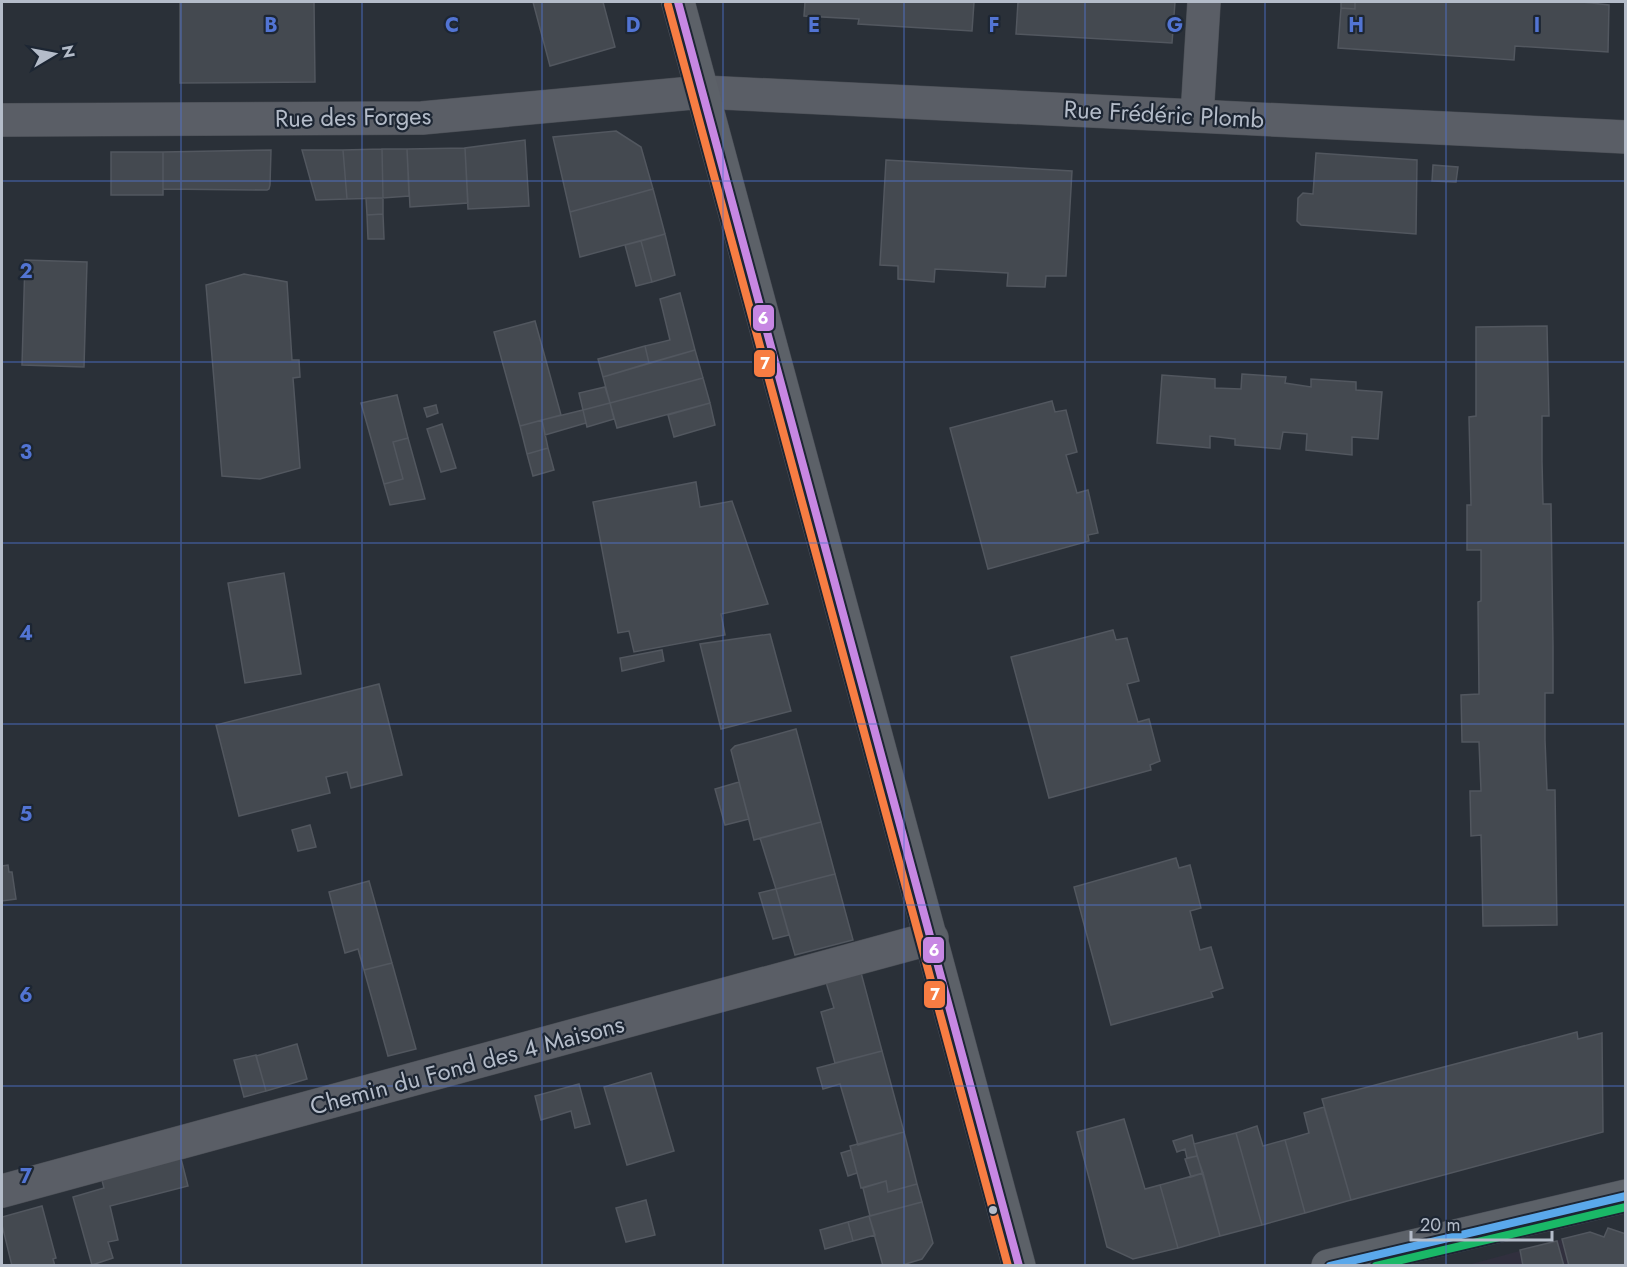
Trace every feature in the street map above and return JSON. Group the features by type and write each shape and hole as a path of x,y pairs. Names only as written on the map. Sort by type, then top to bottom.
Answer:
{"main road":[{"path":"678,2 1019,1266"},
{"path":"1328,1266 1626,1196"}],"street":[{"path":"1197,116 1204,2"},
{"name":"Rue Frédéric Plomb","path":"703,92 1626,137"},
{"name":"Rue des Forges","path":"2,120 423,118 703,92"},
{"name":"Chemin du Fond des 4 Maisons","path":"2,1191 932,939"}],"shaded area":[{"path":"1608,1228 1625,1234 1625,1265 1464,1266 1590,1232 1604,1237"}],"building":[{"path":"180,2 314,2 315,82 180,83"},
{"path":"533,2 603,2 615,47 550,66"},
{"path":"805,2 974,2 972,31 858,24 859,19 804,16"},
{"path":"1018,2 1175,2 1172,43 1016,34"},
{"path":"1341,2 1355,2 1355,9 1341,8"},
{"path":"1355,2 1582,2 1609,5 1608,52 1515,46 1514,60 1338,48 1341,8 1355,9"},
{"path":"616,131 641,147 653,189 570,212 553,137"},
{"path":"525,140 529,206 468,209 465,148"},
{"path":"465,148 468,203 410,207 407,149"},
{"path":"382,149 407,149 409,196 383,198"},
{"path":"382,149 383,198 347,199 343,150"},
{"path":"271,150 270,185 267,190 163,189 163,152"},
{"path":"302,150 343,150 347,199 316,200"},
{"path":"111,152 163,152 163,195 111,195"},
{"path":"1316,153 1417,160 1416,234 1301,225 1297,221 1298,198 1303,193 1313,194"},
{"path":"886,160 1072,171 1066,276 1046,276 1045,287 1007,286 1008,273 935,269 934,282 898,279 898,266 880,265"},
{"path":"1433,165 1458,167 1456,182 1432,181"},
{"path":"653,189 665,234 580,257 570,212"},
{"path":"366,198 383,198 383,214 367,215"},
{"path":"383,214 384,239 368,239 367,215"},
{"path":"665,234 675,275 652,282 641,241"},
{"path":"641,241 652,282 636,286 625,245"},
{"path":"25,260 87,262 84,367 22,365"},
{"path":"244,274 287,282 292,360 299,360 300,377 293,378 300,468 260,479 222,476 206,285"},
{"path":"680,293 695,350 649,363 645,346 670,340 660,299"},
{"path":"535,321 561,415 520,426 494,332"},
{"path":"1547,326 1549,416 1542,416 1542,461 1543,504 1551,504 1553,693 1545,693 1545,740 1547,790 1555,790 1557,925 1483,926 1481,835 1471,836 1470,791 1481,791 1479,742 1462,742 1461,695 1479,694 1478,602 1481,601 1481,550 1467,550 1467,505 1471,505 1469,417 1476,416 1476,327"},
{"path":"645,346 649,363 603,377 598,359"},
{"path":"695,350 703,378 610,403 603,377"},
{"path":"1242,374 1286,377 1285,383 1311,387 1311,379 1356,382 1356,390 1382,392 1378,439 1352,437 1352,455 1306,450 1307,434 1283,432 1280,449 1235,445 1235,439 1210,436 1210,448 1157,443 1162,375 1215,379 1215,388 1241,389"},
{"path":"703,378 710,403 617,428 610,403"},
{"path":"605,387 610,403 583,410 579,393"},
{"path":"397,395 408,438 393,442 403,479 384,484 361,403"},
{"path":"1052,401 1055,412 1066,410 1077,452 1066,455 1077,493 1088,490 1098,533 1088,535 1089,541 988,569 950,428"},
{"path":"610,403 614,419 587,427 583,410"},
{"path":"710,403 715,425 674,437 668,415"},
{"path":"436,405 438,413 427,417 424,408"},
{"path":"583,410 586,423 545,435 542,420"},
{"path":"542,420 548,448 527,454 520,426"},
{"path":"442,424 456,468 441,472 427,429"},
{"path":"408,438 425,499 390,505 384,484 403,479 393,442"},
{"path":"548,448 554,470 533,476 527,454"},
{"path":"696,482 700,507 732,501 768,604 721,614 725,635 634,652 629,631 618,633 593,502"},
{"path":"284,573 301,674 245,683 228,583"},
{"path":"1113,630 1116,640 1127,638 1139,681 1127,684 1138,722 1149,719 1160,761 1150,765 1151,770 1049,798 1011,657"},
{"path":"770,634 791,711 721,729 700,644"},
{"path":"662,650 664,661 622,671 620,658"},
{"path":"379,684 402,775 351,788 347,772 326,777 330,793 239,816 216,725"},
{"path":"796,729 821,822 754,840 731,750 735,746"},
{"path":"739,782 749,819 725,825 715,789"},
{"path":"821,822 835,874 776,889 760,838"},
{"path":"310,825 316,847 298,851 292,830"},
{"path":"1176,858 1179,868 1190,865 1201,908 1190,911 1200,950 1211,947 1223,988 1211,992 1213,997 1111,1025 1074,887"},
{"path":"8,865 9,872 12,872 16,899 2,901 2,866"},
{"path":"835,874 853,940 795,955 776,889"},
{"path":"369,881 392,963 364,970 358,949 345,953 329,892"},
{"path":"776,889 789,935 773,939 759,893"},
{"path":"392,963 416,1049 388,1056 364,970"},
{"path":"860,969 882,1051 835,1063 821,1012 834,1008 825,979"},
{"path":"1577,1032 1578,1039 1602,1033 1603,1132 1351,1200 1322,1099"},
{"path":"297,1044 307,1079 266,1091 256,1056"},
{"path":"882,1051 904,1132 858,1145 840,1084 823,1089 817,1068"},
{"path":"256,1055 266,1091 244,1097 234,1060"},
{"path":"651,1073 674,1151 627,1165 604,1087"},
{"path":"579,1084 590,1124 575,1128 571,1111 541,1120 535,1096"},
{"path":"1324,1107 1351,1200 1305,1213 1285,1140 1309,1133 1304,1113"},
{"path":"1124,1119 1145,1189 1160,1185 1178,1248 1133,1259 1107,1247 1077,1132"},
{"path":"1257,1126 1263,1146 1285,1140 1305,1213 1262,1225 1236,1133"},
{"path":"904,1132 917,1184 888,1192 886,1181 861,1188 850,1146"},
{"path":"1236,1133 1262,1225 1220,1236 1194,1144"},
{"path":"1192,1135 1197,1156 1187,1158 1185,1149 1177,1152 1173,1141"},
{"path":"851,1150 857,1173 848,1176 841,1153"},
{"path":"179,1151 188,1186 110,1206 118,1240 108,1242 113,1258 92,1265 73,1197 104,1188 100,1173"},
{"path":"1197,1156 1203,1173 1191,1177 1185,1159"},
{"path":"1203,1173 1220,1236 1178,1248 1160,1185"},
{"path":"886,1181 888,1192 917,1184 922,1202 870,1216 863,1188"},
{"path":"646,1200 655,1235 626,1242 616,1208"},
{"path":"922,1202 933,1243 922,1259 899,1266 883,1266 869,1216"},
{"path":"42,1206 56,1258 53,1259 55,1266 12,1266 2,1217"},
{"path":"869,1216 875,1235 853,1241 848,1222"},
{"path":"848,1222 853,1241 825,1249 820,1230"},
{"path":"1608,1228 1626,1234 1626,1266 1569,1266 1562,1239 1590,1232 1604,1237"},
{"path":"1557,1241 1564,1266 1523,1266 1520,1250"}],"transit line":[{"name":"6","path":"678,2 1019,1266"},
{"name":"7","path":"668,5 1008,1266"},
{"name":"2","path":"1330,1266 1626,1196"},
{"name":"3","path":"1376,1266 1626,1207"}]}
